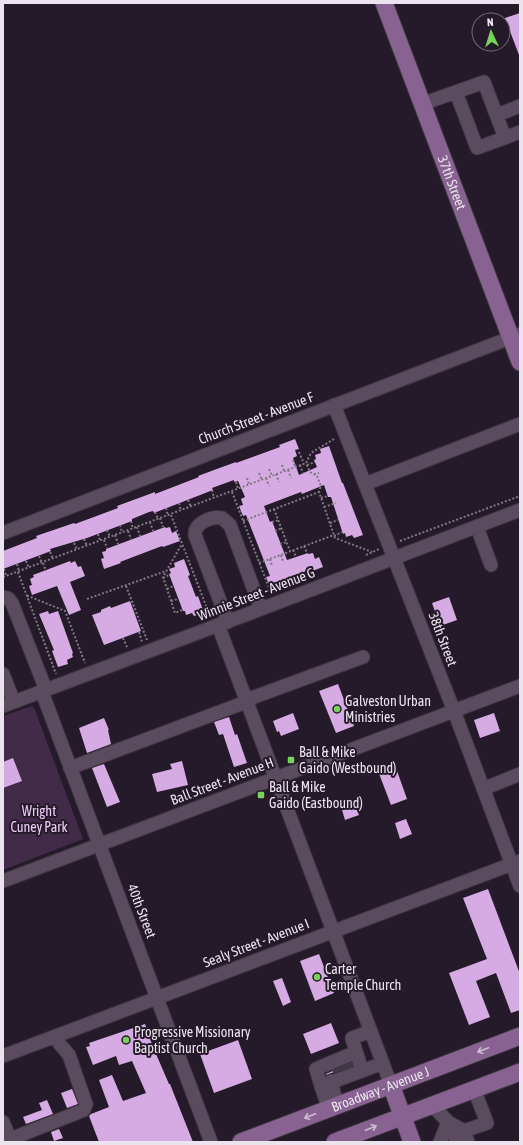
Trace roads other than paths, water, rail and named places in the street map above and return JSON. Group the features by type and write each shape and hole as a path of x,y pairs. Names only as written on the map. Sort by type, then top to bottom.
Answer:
{"main road":[{"name":"37th Street","path":"384,3 422,104 515,336 520,362"},
{"name":"Broadway - Avenue J","path":"241,1142 520,1036"},
{"path":"334,1142 520,1072"},
{"path":"391,1085 412,1142"}],"street":[{"path":"422,104 484,82 505,138"},
{"path":"456,92 477,148 520,132"},
{"path":"497,115 520,106"},
{"name":"Church Street - Avenue F","path":"3,533 515,336"},
{"name":"38th Street","path":"334,405 483,789 516,862 520,886"},
{"path":"365,484 520,424"},
{"name":"Winnie Street - Avenue G","path":"8,704 219,621 261,609 520,510"},
{"path":"261,609 230,525 222,518 214,519 199,525 195,529 195,535 219,621 246,701 391,1085"},
{"path":"477,527 491,565"},
{"name":"40th Street","path":"3,597 8,598 12,603 70,768 211,1142"},
{"path":"70,768 363,657"},
{"path":"3,674 8,704"},
{"name":"Ball Street - Avenue H","path":"3,881 520,686"},
{"path":"483,789 520,774"},
{"name":"Sealy Street - Avenue I","path":"3,1056 516,862"},
{"path":"333,1107 340,1070 352,1038 371,1031"},
{"path":"3,1122 8,1141 80,1113 84,1110 86,1104 69,1055 59,1043 56,1036"},
{"path":"340,1070 383,1063"},
{"path":"432,1105 462,1137 487,1123 474,1089"},
{"path":"440,1142 448,1122"}],"tunnel":[{"path":"347,1060 351,1072"},
{"path":"337,1064 341,1076"}],"place":[{"name":"Galveston Urban Ministries","path":"337,709"},
{"name":"Ball & Mike Gaido (Westbound)","path":"291,760"},
{"name":"Ball & Mike Gaido (Eastbound)","path":"261,795"},
{"name":"Carter Temple Church","path":"317,977"},
{"name":"Progressive Missionary Baptist Church","path":"126,1040"}],"park label":[{"name":"Wright Cuney Park","path":"39,820"}]}
